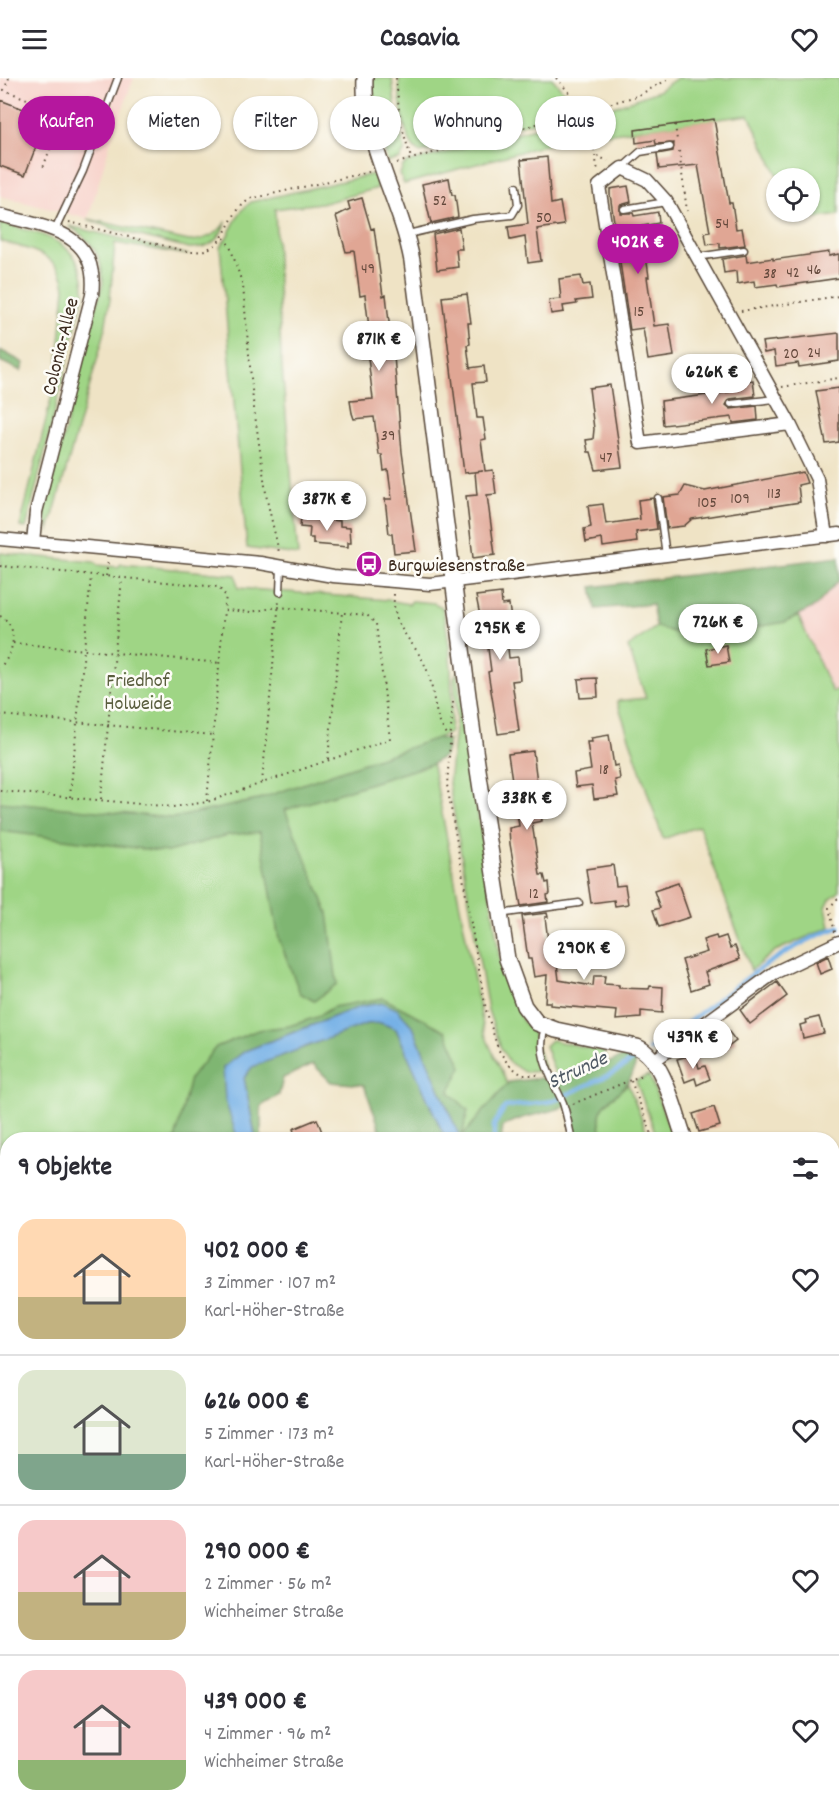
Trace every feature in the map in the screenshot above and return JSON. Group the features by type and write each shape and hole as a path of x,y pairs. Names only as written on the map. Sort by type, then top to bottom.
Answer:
{"street":[{"path":"365,78 368,121 407,234 453,582 507,959 524,1006 530,1016 545,1027 614,1042 649,1054 682,1132"},
{"path":"0,539 281,566 333,576 430,584 833,535 817,479 790,424 666,201 647,180 622,168 599,186 640,443 790,424"},
{"name":"Colonia-Allee","path":"0,215 57,224 78,243 87,255 93,282 36,512 33,542"},
{"path":"649,1054 774,973 839,942"}],"lane":[{"path":"57,224 83,171 118,78"},
{"path":"622,168 640,152 670,147"},
{"path":"407,234 473,219 513,215 518,205 516,187"},
{"path":"624,209 666,201"},
{"path":"696,257 744,250"},
{"path":"732,404 772,394"},
{"path":"658,498 666,555"},
{"path":"280,592 281,566"},
{"path":"499,914 579,903"},
{"path":"545,1027 541,1046 549,1072 564,1106 570,1132"}],"path":[{"path":"9,78 4,90 63,113 43,168"},
{"path":"396,78 400,121 411,158"},
{"path":"556,78 572,96"},
{"path":"616,103 637,96 671,78"},
{"path":"675,125 687,212 675,218"},
{"path":"57,224 189,252 210,249 224,238 238,206 250,199 383,168 411,158 535,126"},
{"path":"595,150 599,186"},
{"path":"224,238 230,246 243,286 256,423 267,500 281,566"},
{"path":"727,313 839,296"},
{"path":"772,394 839,378"},
{"path":"0,566 218,587 226,596 207,802"},
{"path":"106,576 107,566"},
{"path":"70,797 91,575"},
{"path":"101,800 122,578"},
{"path":"395,582 396,617 403,635 428,672 437,710 447,734 451,737"},
{"path":"262,783 280,592"},
{"path":"0,790 173,807 207,802 390,739 376,624 367,615 278,607 251,612 224,610"},
{"path":"328,760 342,612"},
{"path":"0,615 5,618 12,630 13,643 9,656 0,666"},
{"path":"13,643 220,663"},
{"path":"453,699 447,785 491,1031 498,1049 514,1070 532,1076 549,1072"},
{"path":"0,715 213,735"},
{"path":"832,925 830,908 839,897"},
{"path":"553,1082 604,1057 614,1042"},
{"path":"564,1106 631,1081 651,1132"}],"shaded area":[{"path":"0,78 134,78 115,129 115,96 18,96 18,150 108,150 88,219 0,196"},
{"path":"839,580 839,691 832,691 798,615 816,606"}],"green space":[{"path":"371,78 392,78 394,96 373,96"},
{"path":"399,78 552,78 568,96 535,96 535,122 523,125 523,96 413,96 413,146 403,120"},
{"path":"677,78 839,78 839,215 820,218 820,168 774,168 749,115 616,133 616,106 658,91"},
{"path":"535,128 535,148 404,184 400,174 407,163 454,150 523,150 523,131"},
{"path":"401,136 405,150 400,159 388,162 384,150 401,150"},
{"path":"416,150 432,150 421,153"},
{"path":"374,174 378,188 328,202 275,209 281,356 298,555 247,548 220,247 241,212 251,202"},
{"path":"88,219 189,241 210,236 226,221 221,233 213,242 203,247 189,248 116,230"},
{"path":"0,223 45,236 69,250 77,261 82,275 84,293 26,528 20,527 57,374 65,288 57,267 50,260 32,250 0,241"},
{"path":"69,226 189,255 115,243 104,335 49,530 44,512 103,282 98,256 94,249 84,237"},
{"path":"0,350 24,363 21,371 0,361"},
{"name":"Friedhof Holweide","path":"0,553 94,562 97,565 118,567 121,564 236,575 238,588 388,600 409,604 412,601 434,603 442,607 451,670 450,733 437,738 431,756 484,1031 513,1102 468,1132 458,1132 397,1010 383,1003 362,1006 209,1132 0,1132"},
{"path":"839,557 839,580 816,606 785,622 694,638 656,627 652,604 596,609 592,587"},
{"path":"798,615 832,691 839,691 839,892 830,899 826,907 830,927 775,951 751,970 699,826 663,839 617,701 646,698 628,647 656,627 681,620 785,622"},
{"path":"457,672 500,961 522,1020 532,1031 545,1071 524,1072 509,1062 501,1048 488,1010 449,784 456,720 454,678"},
{"path":"437,738 449,740 445,755 432,764 285,810 328,913 337,984 314,1001 300,993 279,939 260,832 228,835 168,852 0,831 0,802 173,818 253,801"},
{"path":"383,998 446,1031 462,1067 449,1092 468,1110 463,1132 458,1132 413,1027 397,1010 383,1003 362,1006 245,1051 223,1068 236,1132 177,1132 190,1078 216,1047 258,1030 289,1026 317,1017 333,1007"},
{"path":"381,1023 396,1029 442,1132 381,1132 364,1085 331,1082 313,1064 283,1078 279,1095 261,1106 261,1132 254,1132 244,1078 252,1067 366,1024"},
{"path":"551,1040 603,1051 608,1063 559,1084 545,1046"},
{"path":"626,1055 636,1061 626,1085 604,1106 600,1114 602,1132 575,1132 568,1105 526,1117 503,1127 502,1132 465,1132 509,1082 541,1078 560,1084"},
{"path":"649,1075 671,1132 655,1132 636,1081"},
{"path":"628,1084 647,1132 602,1132 600,1113 607,1102"}],"water":[{"path":"383,1003 397,1009 413,1027 458,1132 442,1132 396,1029 381,1023 366,1024 252,1067 244,1078 254,1132 235,1132 225,1100 223,1068 245,1051 362,1006"}],"building":[{"path":"0,100 18,107 18,150 35,150 25,175 0,166"},
{"path":"714,119 729,203 732,203 736,229 742,228 745,245 720,248 720,243 707,245 705,233 710,232 698,165 659,169 657,154 673,151 674,143 656,144 655,140 636,143 635,130"},
{"path":"547,157 551,204 560,202 564,225 537,229 541,261 528,263 525,237 510,240 508,227 528,224 521,160"},
{"path":"449,178 452,195 455,195 458,217 431,223 422,184"},
{"path":"628,186 631,202 620,205 620,213 633,213 634,216 658,212 659,223 642,226 649,277 647,277 654,326 669,324 674,356 648,360 643,328 630,330 610,194 610,189"},
{"path":"362,198 371,229 374,228 383,296 386,295 390,331 383,333 386,356 394,356 402,452 416,551 394,553 392,534 389,534 385,499 392,499 388,470 384,471 382,455 379,455 374,417 354,419 350,401 373,399 368,358 361,358 359,346 371,344 365,295 360,296 354,251 346,252 336,216 350,209 348,202"},
{"path":"459,228 462,249 456,249 458,267 437,270 433,234"},
{"path":"829,252 829,256 839,254 839,278 778,287 777,284 755,287 754,281 737,284 736,271 724,273 722,259 746,255 747,262"},
{"path":"581,276 583,285 590,284 592,299 576,301 577,304 563,306 564,312 551,314 549,300 561,299 559,279"},
{"path":"467,294 471,323 468,323 470,344 467,345 470,368 484,366 486,382 473,383 477,418 483,418 486,439 481,440 485,471 493,470 496,494 487,495 495,555 473,558 466,496 477,495 475,472 483,471 464,473 442,297"},
{"path":"839,333 839,361 799,367 798,363 776,366 774,351 764,353 762,342"},
{"path":"738,369 740,382 753,380 755,396 730,399 726,405 731,409 757,406 758,420 733,423 732,417 663,425 661,401 729,392 726,370"},
{"path":"610,385 622,467 596,470 591,452 588,452 586,440 593,439 594,429 589,388"},
{"path":"839,388 839,442 826,444 816,391"},
{"path":"803,472 807,483 798,485 800,502 692,519 684,526 667,528 663,497 680,495 685,486 705,491"},
{"path":"653,498 657,529 636,532 637,542 603,547 602,539 586,542 584,529 591,527 588,506 603,504 606,524 640,519 638,500"},
{"path":"301,517 340,521 340,526 350,527 351,542 348,542 348,547 313,544 313,538 309,538 310,528 300,527"},
{"path":"501,593 502,605 509,604 511,620 508,620 508,629 506,629 509,658 518,657 520,680 512,681 519,731 498,734 488,672 491,671 487,641 476,596"},
{"path":"726,645 729,662 709,665 706,649"},
{"path":"597,678 598,697 580,698 578,679"},
{"path":"609,735 614,766 618,765 620,779 615,780 618,796 594,799 592,785 576,787 574,773 591,770 587,742 592,742 591,738"},
{"path":"533,751 542,821 532,823 540,875 544,875 546,883 549,882 550,894 547,895 548,902 521,906 510,844 509,828 519,826 508,754"},
{"path":"613,865 616,886 625,885 628,904 615,906 614,900 591,903 586,869"},
{"path":"678,883 690,917 659,927 653,910 660,908 654,891"},
{"path":"547,913 548,917 545,917 549,948 552,948 553,956 556,955 559,980 593,986 594,976 605,976 604,984 619,985 619,988 663,987 662,1013 641,1011 641,1018 616,1020 617,1011 550,1005 550,1002 545,1002 547,975 534,977 531,959 528,959 522,916"},
{"path":"716,936 717,939 726,936 730,948 735,946 740,959 705,972 709,984 691,990 682,960 707,952 703,940"},
{"path":"828,956 832,969 820,974 816,962"},
{"path":"777,982 787,996 750,1024 740,1010"},
{"path":"819,1017 824,1033 803,1038 800,1025 807,1023 806,1020"},
{"path":"722,1023 736,1041 723,1051 710,1032"},
{"path":"695,1054 699,1068 705,1066 710,1079 697,1085 695,1078 685,1082 677,1059"},
{"path":"714,1107 720,1126 699,1132 693,1114"},
{"path":"317,1119 322,1132 294,1132 293,1129"}],"waterway":[{"name":"Strunde","path":"649,1050 764,966 788,951 839,927"},
{"name":"Strunde","path":"494,1132 494,1125 505,1107 553,1101 613,1073 642,1054"}],"place":[{"name":"Burgwiesenstraße","path":"369,564"}]}
